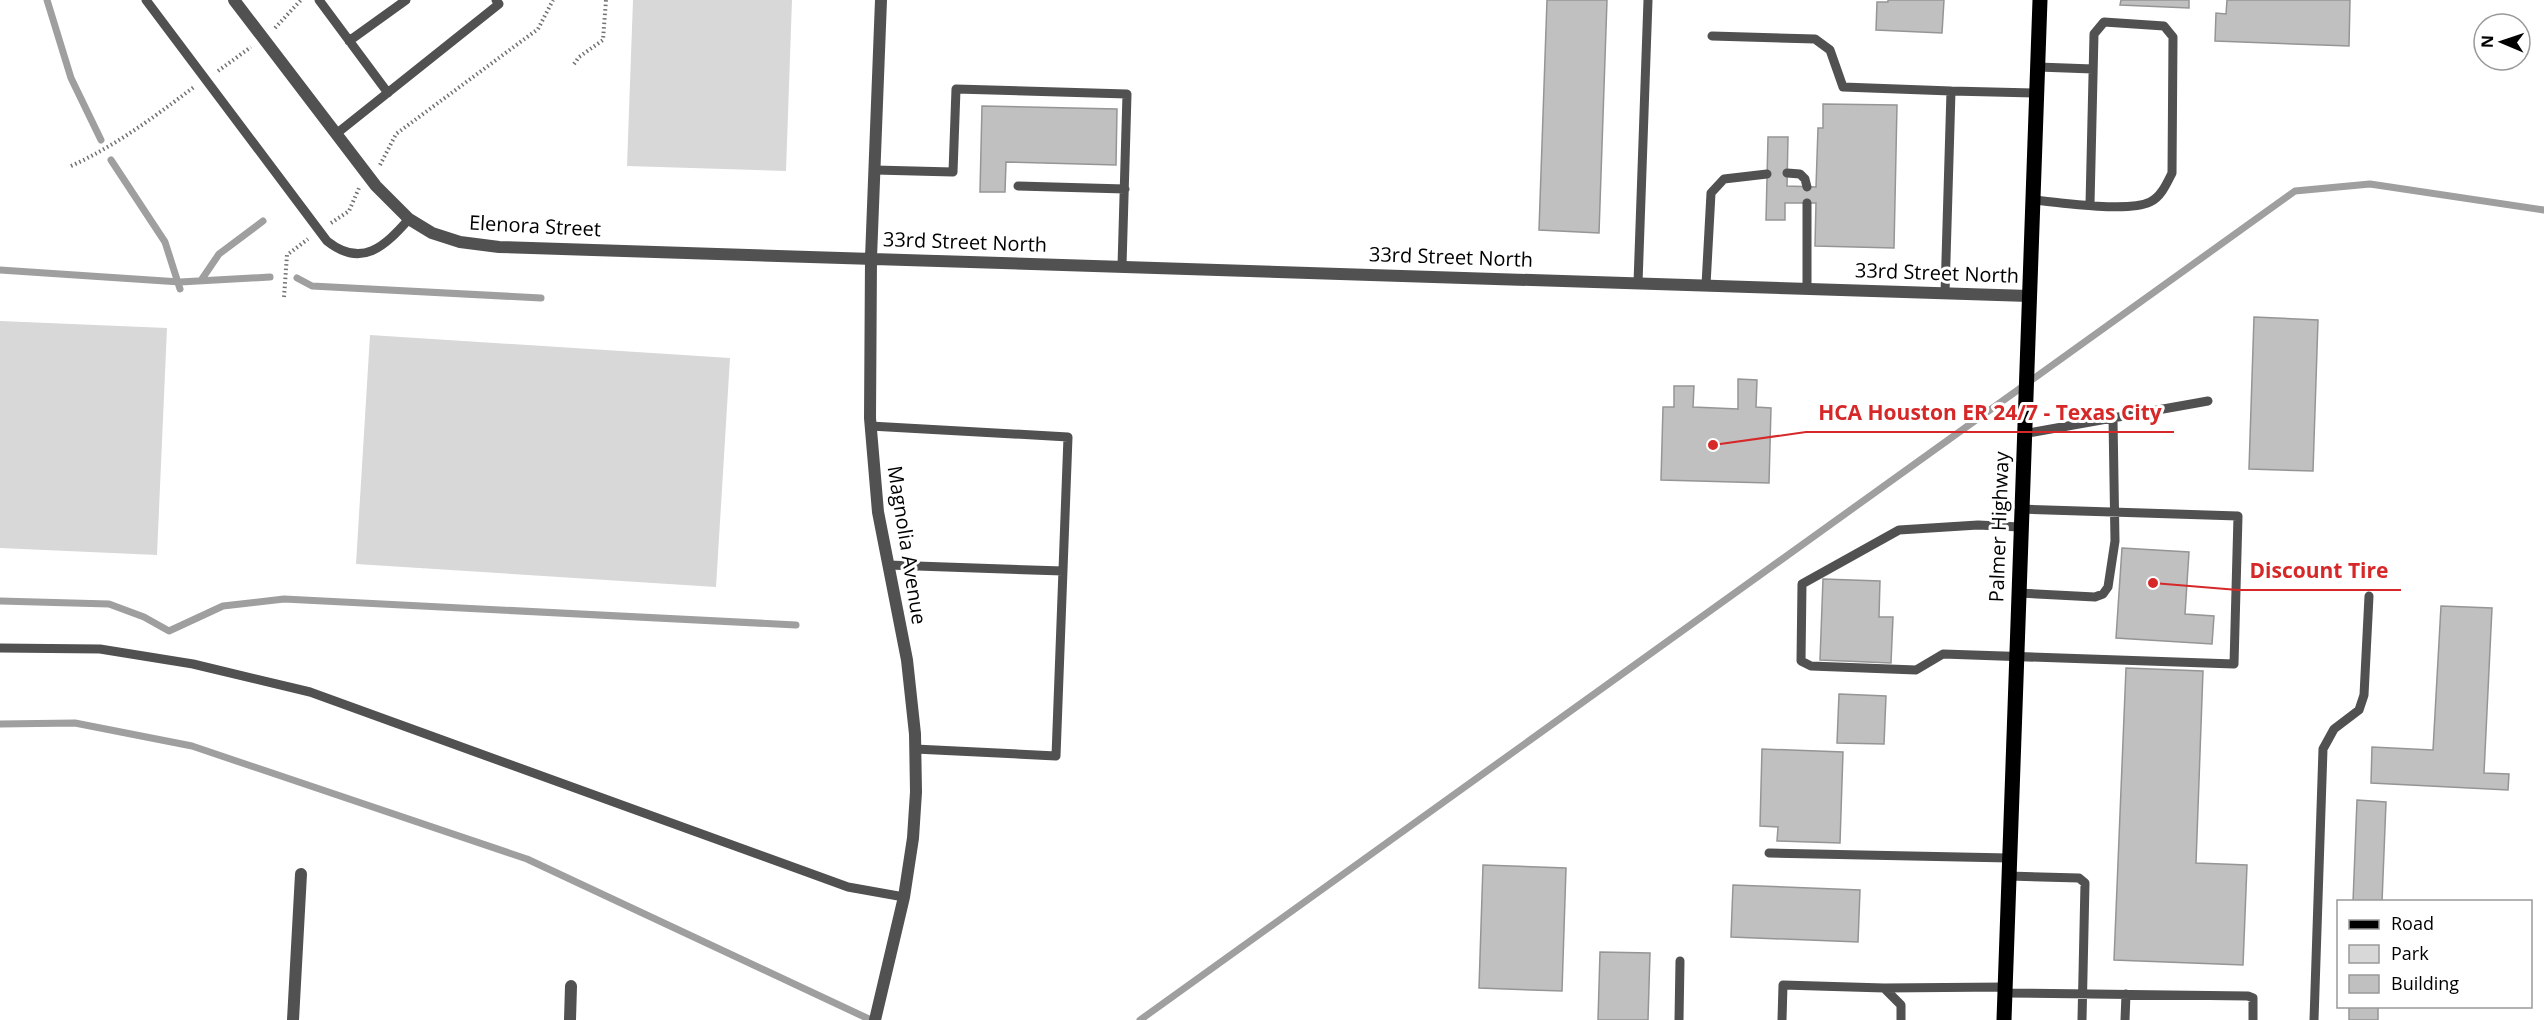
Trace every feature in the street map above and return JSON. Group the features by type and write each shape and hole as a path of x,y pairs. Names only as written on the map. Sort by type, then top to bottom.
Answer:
{"main road":[{"name":"Palmer Highway","path":"2004,1020 2020,508 2040,0"}],"street":[{"name":"Elenora Street","path":"234,0 370,178 409,219 432,233 460,242 499,247 872,258"},
{"name":"Magnolia Avenue","path":"875,1020 904,897 913,838 915,749 907,660 878,512 870,426 872,258 881,0"},
{"name":"33rd Street North","path":"872,258 2029,296"},
{"path":"293,1020 301,874"},
{"path":"570,1020 571,986"}],"lane":[{"path":"146,0 320,231 340,251 354,254 370,252 387,244 409,219"},
{"path":"319,0 388,93"},
{"path":"349,41 406,0"},
{"path":"336,134 499,4 496,0"},
{"path":"1638,283 1648,0"},
{"path":"2033,200 2130,207 2151,202 2163,191 2172,173 2173,37 2164,26 2104,22 2094,34 2090,204"},
{"path":"1712,36 1815,39 1830,50 1843,87 2037,93"},
{"path":"2038,67 2093,69"},
{"path":"875,170 953,172 956,89 1128,94 1122,266"},
{"path":"1945,293 1951,92"},
{"path":"1787,173 1800,174 1805,179 1807,187"},
{"path":"1706,285 1711,193 1725,179 1767,174"},
{"path":"1018,186 1125,189"},
{"path":"1807,203 1807,288"},
{"path":"2023,428 2113,419 2208,401"},
{"path":"2018,593 2080,597 2103,594 2108,587 2116,512 2113,419"},
{"path":"870,426 1068,437 1056,756 915,749"},
{"path":"2020,508 2238,516 2234,664 1943,654 1916,670 1810,666 1801,661 1802,584 1899,530 1978,525 2020,527"},
{"path":"888,565 1063,571"},
{"path":"2314,1020 2323,749 2334,729 2359,710 2364,695 2368,596"},
{"path":"0,648 100,649 193,664 309,692 848,887 904,897"},
{"path":"1769,853 2009,858"},
{"path":"2008,876 2079,878 2085,883 2082,1020"},
{"path":"1679,1020 1680,962"},
{"path":"1782,1020 1783,985 2083,994 2247,996 2253,998 2253,1020"},
{"path":"1884,988 1901,1005 1901,1020"},
{"path":"2125,1020 2126,994"}],"path":[{"path":"284,297 287,255 349,211 359,187 385,160 389,145 396,134 538,29 553,0"},
{"path":"574,64 579,57 603,40 606,0"}],"green space":[{"path":"633,0 792,0 786,171 627,166"},
{"path":"0,321 167,328 157,555 0,548"},
{"path":"370,335 730,358 716,587 356,564"}],"building":[{"path":"1547,0 1607,0 1599,233 1539,230"},
{"path":"1888,0 1944,0 1942,33 1876,30 1877,2 1888,2"},
{"path":"2121,0 2189,0 2189,8 2120,5"},
{"path":"2227,0 2350,0 2349,46 2215,41 2216,13 2226,14"},
{"path":"1823,104 1897,105 1894,248 1815,246 1816,203 1785,203 1785,220 1766,220 1768,137 1788,137 1787,186 1816,187 1818,128 1823,128"},
{"path":"982,106 1117,109 1116,165 1006,162 1005,192 980,192"},
{"path":"2254,317 2318,320 2313,471 2249,469"},
{"path":"1738,379 1757,380 1756,407 1771,408 1769,483 1661,480 1663,407 1674,407 1674,386 1694,386 1693,407 1738,409"},
{"path":"2122,548 2189,552 2185,614 2214,616 2212,644 2116,638"},
{"path":"1823,579 1880,581 1879,617 1893,617 1891,663 1820,660"},
{"path":"2441,606 2492,608 2484,773 2509,774 2508,790 2371,783 2372,747 2433,750"},
{"path":"2126,668 2203,671 2196,863 2247,865 2243,965 2114,960"},
{"path":"1839,694 1886,696 1884,744 1837,743"},
{"path":"1762,749 1843,752 1840,843 1777,841 1778,827 1760,826"},
{"path":"2357,800 2386,802 2382,900 2353,900"},
{"path":"1483,865 1566,868 1562,991 1479,988"},
{"path":"1733,885 1860,890 1858,942 1731,937"},
{"path":"1600,952 1650,953 1648,1020 1598,1020"},
{"path":"2349,1008 2378,1008 2378,1020 2349,1020"}],"waterway":[{"path":"47,0 71,78 101,140"},
{"path":"111,160 165,242 180,289"},
{"path":"1140,1020 2295,191 2370,184 2544,210"},
{"path":"202,279 219,254 263,221"},
{"path":"0,270 180,282 270,277"},
{"path":"297,278 312,286 541,298"},
{"path":"0,601 109,604 144,617 169,631 223,606 284,599 796,625"},
{"path":"0,724 75,723 192,746 527,859 871,1020"}],"place":[{"name":"HCA Houston ER 24/7 - Texas City","path":"1713,445"},
{"name":"Discount Tire","path":"2153,583"}]}
